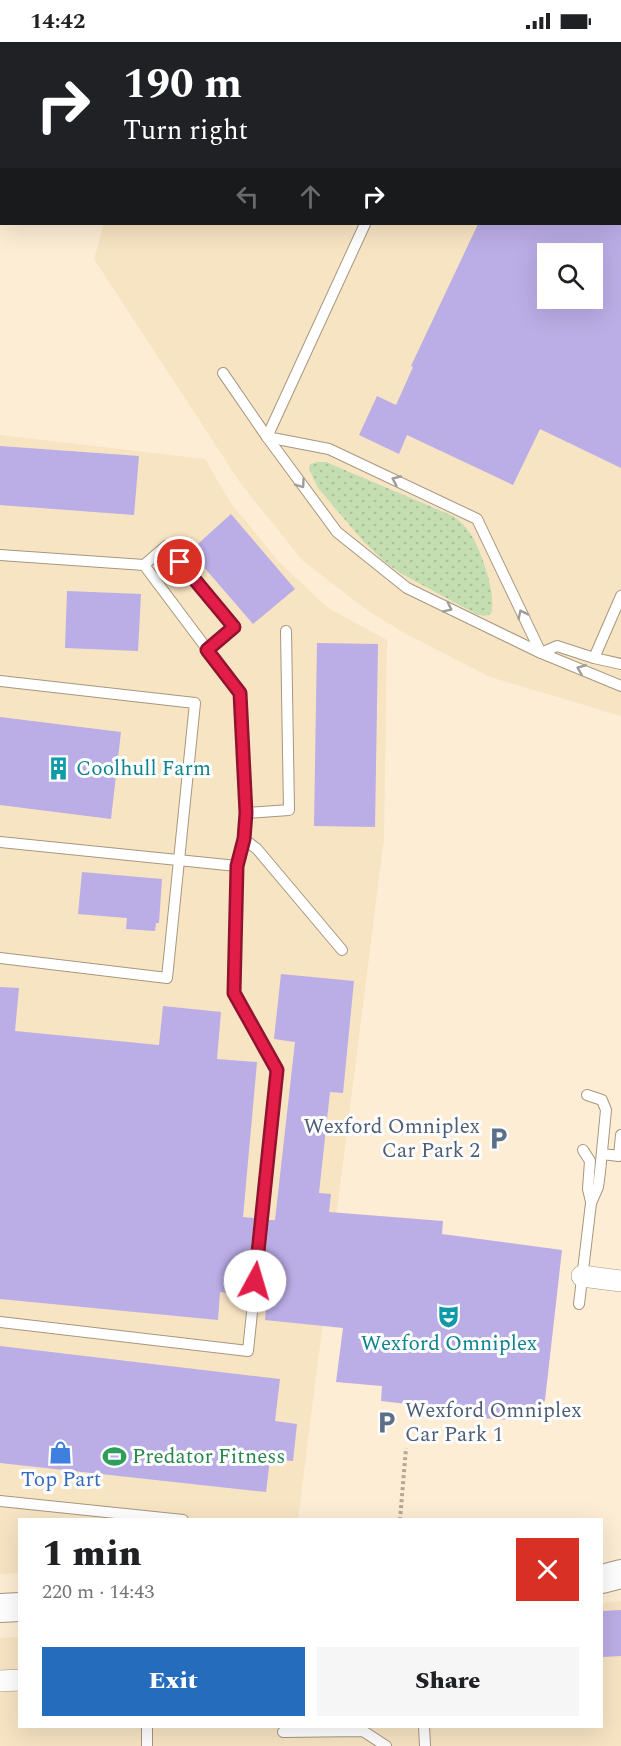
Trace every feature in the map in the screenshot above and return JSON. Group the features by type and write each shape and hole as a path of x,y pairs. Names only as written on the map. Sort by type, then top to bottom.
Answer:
{"main road":[{"path":"603,1579 621,1574"},
{"path":"0,1608 18,1607"}],"street":[{"path":"582,1276 621,1281"},
{"path":"0,1681 18,1680"}],"lane":[{"path":"267,437 365,225"},
{"path":"223,373 337,532 407,588 541,653 621,686"},
{"path":"267,437 329,449 477,519 541,653"},
{"path":"0,555 144,565 166,546 234,627 207,650"},
{"path":"0,1322 248,1351 277,1070 234,993 237,866 244,839 246,813 240,693 144,565"},
{"path":"594,658 621,596"},
{"path":"246,813 290,810 286,631"},
{"path":"541,653 557,646 621,664"},
{"path":"0,681 195,703 167,978 0,958"},
{"path":"244,839 256,849 342,950"},
{"path":"0,842 237,866"},
{"path":"579,1304 591,1203 598,1187 606,1110 602,1100 587,1095"},
{"path":"602,1154 619,1156 621,1136"},
{"path":"583,1150 590,1161 588,1189 591,1203"},
{"path":"0,1501 164,1518"},
{"path":"147,1728 147,1746"},
{"path":"424,1728 424,1746"},
{"path":"282,1732 363,1731 386,1746"}],"path":[{"path":"400,1518 406,1448"}],"shaded area":[{"path":"104,225 621,225 621,716 490,677 406,634 367,610 303,561 241,484 94,259"},
{"path":"0,435 205,459 230,502 279,562 328,608 387,640 384,839 298,1518 18,1518 18,1573 0,1574"},
{"path":"621,1601 621,1746 0,1746 0,1638 18,1637 18,1728 603,1728 603,1603"}],"green space":[{"path":"326,462 458,520 470,533 483,561 492,596 491,614 484,616 476,614 386,563 363,541 318,488 309,469 310,464"}],"building":[{"path":"478,225 621,225 621,468 540,429 513,485 407,435 399,454 359,435 377,396 396,405 413,367 411,366"},
{"path":"0,446 139,456 134,515 0,505"},
{"path":"231,514 295,589 253,624 190,551"},
{"path":"67,591 141,594 138,651 65,648"},
{"path":"317,643 378,644 375,827 314,826"},
{"name":"Coolhull Farm","path":"0,717 121,732 111,819 0,805"},
{"path":"82,872 162,879 159,923 156,923 155,931 126,929 127,918 78,914"},
{"name":"Wexford Omniplex","path":"281,974 354,981 343,1093 330,1092 319,1193 331,1194 329,1212 443,1221 442,1234 562,1250 545,1400 539,1413 529,1418 510,1420 483,1418 484,1413 381,1401 382,1386 336,1382 343,1328 265,1320 267,1297 261,1297 269,1220 275,1220 295,1042 274,1039"},
{"path":"0,987 19,988 15,1031 159,1045 163,1006 221,1012 217,1059 257,1062 243,1217 254,1218 246,1295 220,1292 218,1320 0,1299"},
{"path":"0,1346 280,1379 275,1421 297,1424 293,1461 270,1459 266,1492 0,1463"},
{"path":"621,1610 621,1656 603,1657 603,1611"}],"place":[{"name":"Coolhull Farm","path":"58,769"},
{"name":"Wexford Omniplex Car Park 2","path":"498,1139"},
{"name":"Wexford Omniplex","path":"449,1316"},
{"name":"Wexford Omniplex Car Park 1","path":"387,1423"},
{"name":"Top Part","path":"61,1452"},
{"name":"Predator Fitness","path":"114,1457"}],"route":[{"path":"180,562 234,627 207,650 240,693 246,813 244,839 237,866 234,993 277,1070 255,1281"}]}
